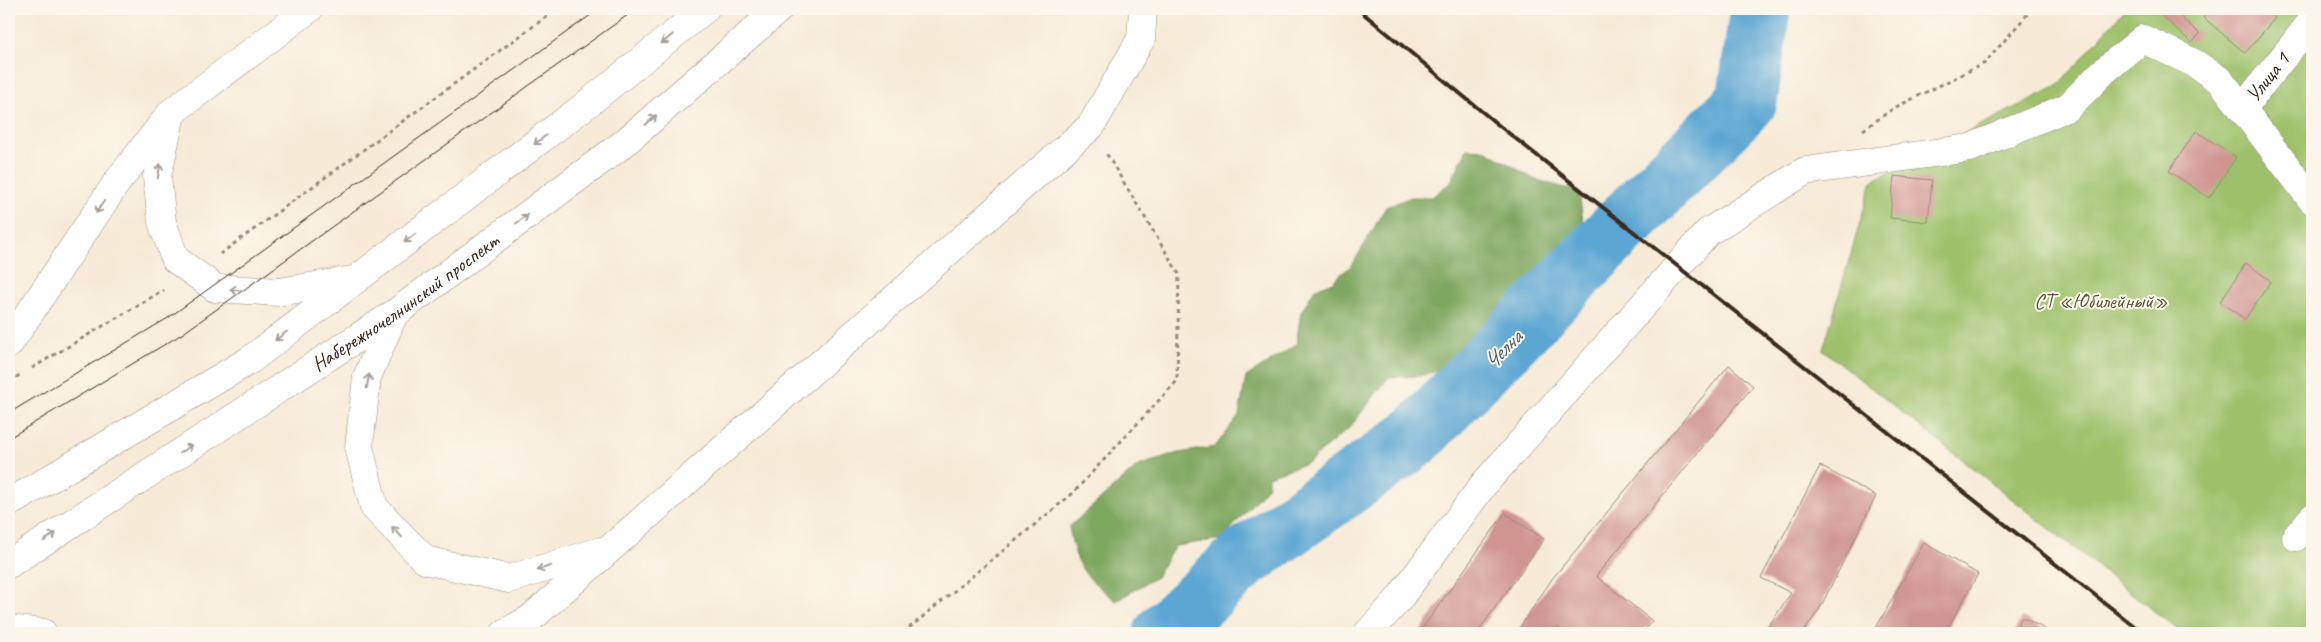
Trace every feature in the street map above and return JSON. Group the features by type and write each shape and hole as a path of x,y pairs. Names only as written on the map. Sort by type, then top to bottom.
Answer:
{"main road":[{"path":"9,344 117,182 172,112 309,9"},
{"name":"Набережночелнинский проспект","path":"9,504 250,360 586,105 705,9"},
{"name":"Набережночелнинский проспект","path":"9,564 394,314 623,144 779,9"},
{"path":"506,633 530,620 608,549 1091,126 1141,39 1143,9"},
{"name":"Улица 1","path":"2242,109 2312,21"},
{"path":"1368,633 1398,600 1484,484 1708,232 1805,171 1970,148 2068,106 2104,71 2143,39 2194,63 2222,81 2312,200"},
{"path":"172,112 157,177 162,222 175,259 215,288 279,292 355,280"},
{"path":"394,314 367,377 359,447 374,507 425,560 509,578 608,549"},
{"path":"9,629 43,633"}],"path":[{"path":"9,21 14,9"},
{"path":"9,382 193,273 557,9"},
{"path":"1862,131 1894,108 1985,63 2032,9"},
{"path":"903,633 1072,494 1177,381 1178,274 1091,126"}],"green space":[{"name":"СТ «Юбилейный»","path":"2125,9 2312,9 2312,633 2182,633 1823,350 1872,181 2059,85"},
{"path":"1467,149 1485,150 1534,179 1579,192 1584,230 1542,267 1485,324 1449,367 1420,376 1389,377 1350,427 1308,463 1268,476 1268,486 1222,539 1175,546 1156,577 1116,601 1083,570 1075,553 1069,527 1138,466 1179,453 1215,447 1239,415 1246,377 1296,345 1301,312 1315,289 1331,283 1353,264 1386,207 1411,197 1432,197 1451,182"}],"building":[{"path":"2166,9 2172,9 2200,34 2192,43 2161,15"},
{"path":"2210,9 2264,9 2275,18 2245,53 2203,17"},
{"path":"2196,131 2236,157 2209,198 2169,171"},
{"path":"1894,176 1932,180 1928,222 1890,218"},
{"path":"2246,263 2271,281 2245,319 2220,302"},
{"path":"1729,365 1753,386 1596,576 1652,621 1642,633 1565,633 1558,627 1554,633 1516,633 1552,579"},
{"path":"1820,466 1876,496 1820,608 1803,633 1764,633 1791,593 1761,578"},
{"path":"1505,513 1544,539 1477,633 1419,633"},
{"path":"1924,543 1978,574 1945,633 1873,633"},
{"path":"2022,617 2052,633 2013,633"}],"waterway":[{"name":"Челна","path":"1164,633 1243,559 1413,439 1618,229 1747,101 1760,9"}],"tram line":[{"path":"9,413 168,318 599,9"},
{"path":"9,438 182,334 636,9"}],"railway":[{"path":"1358,9 1497,124 2143,633"}]}
